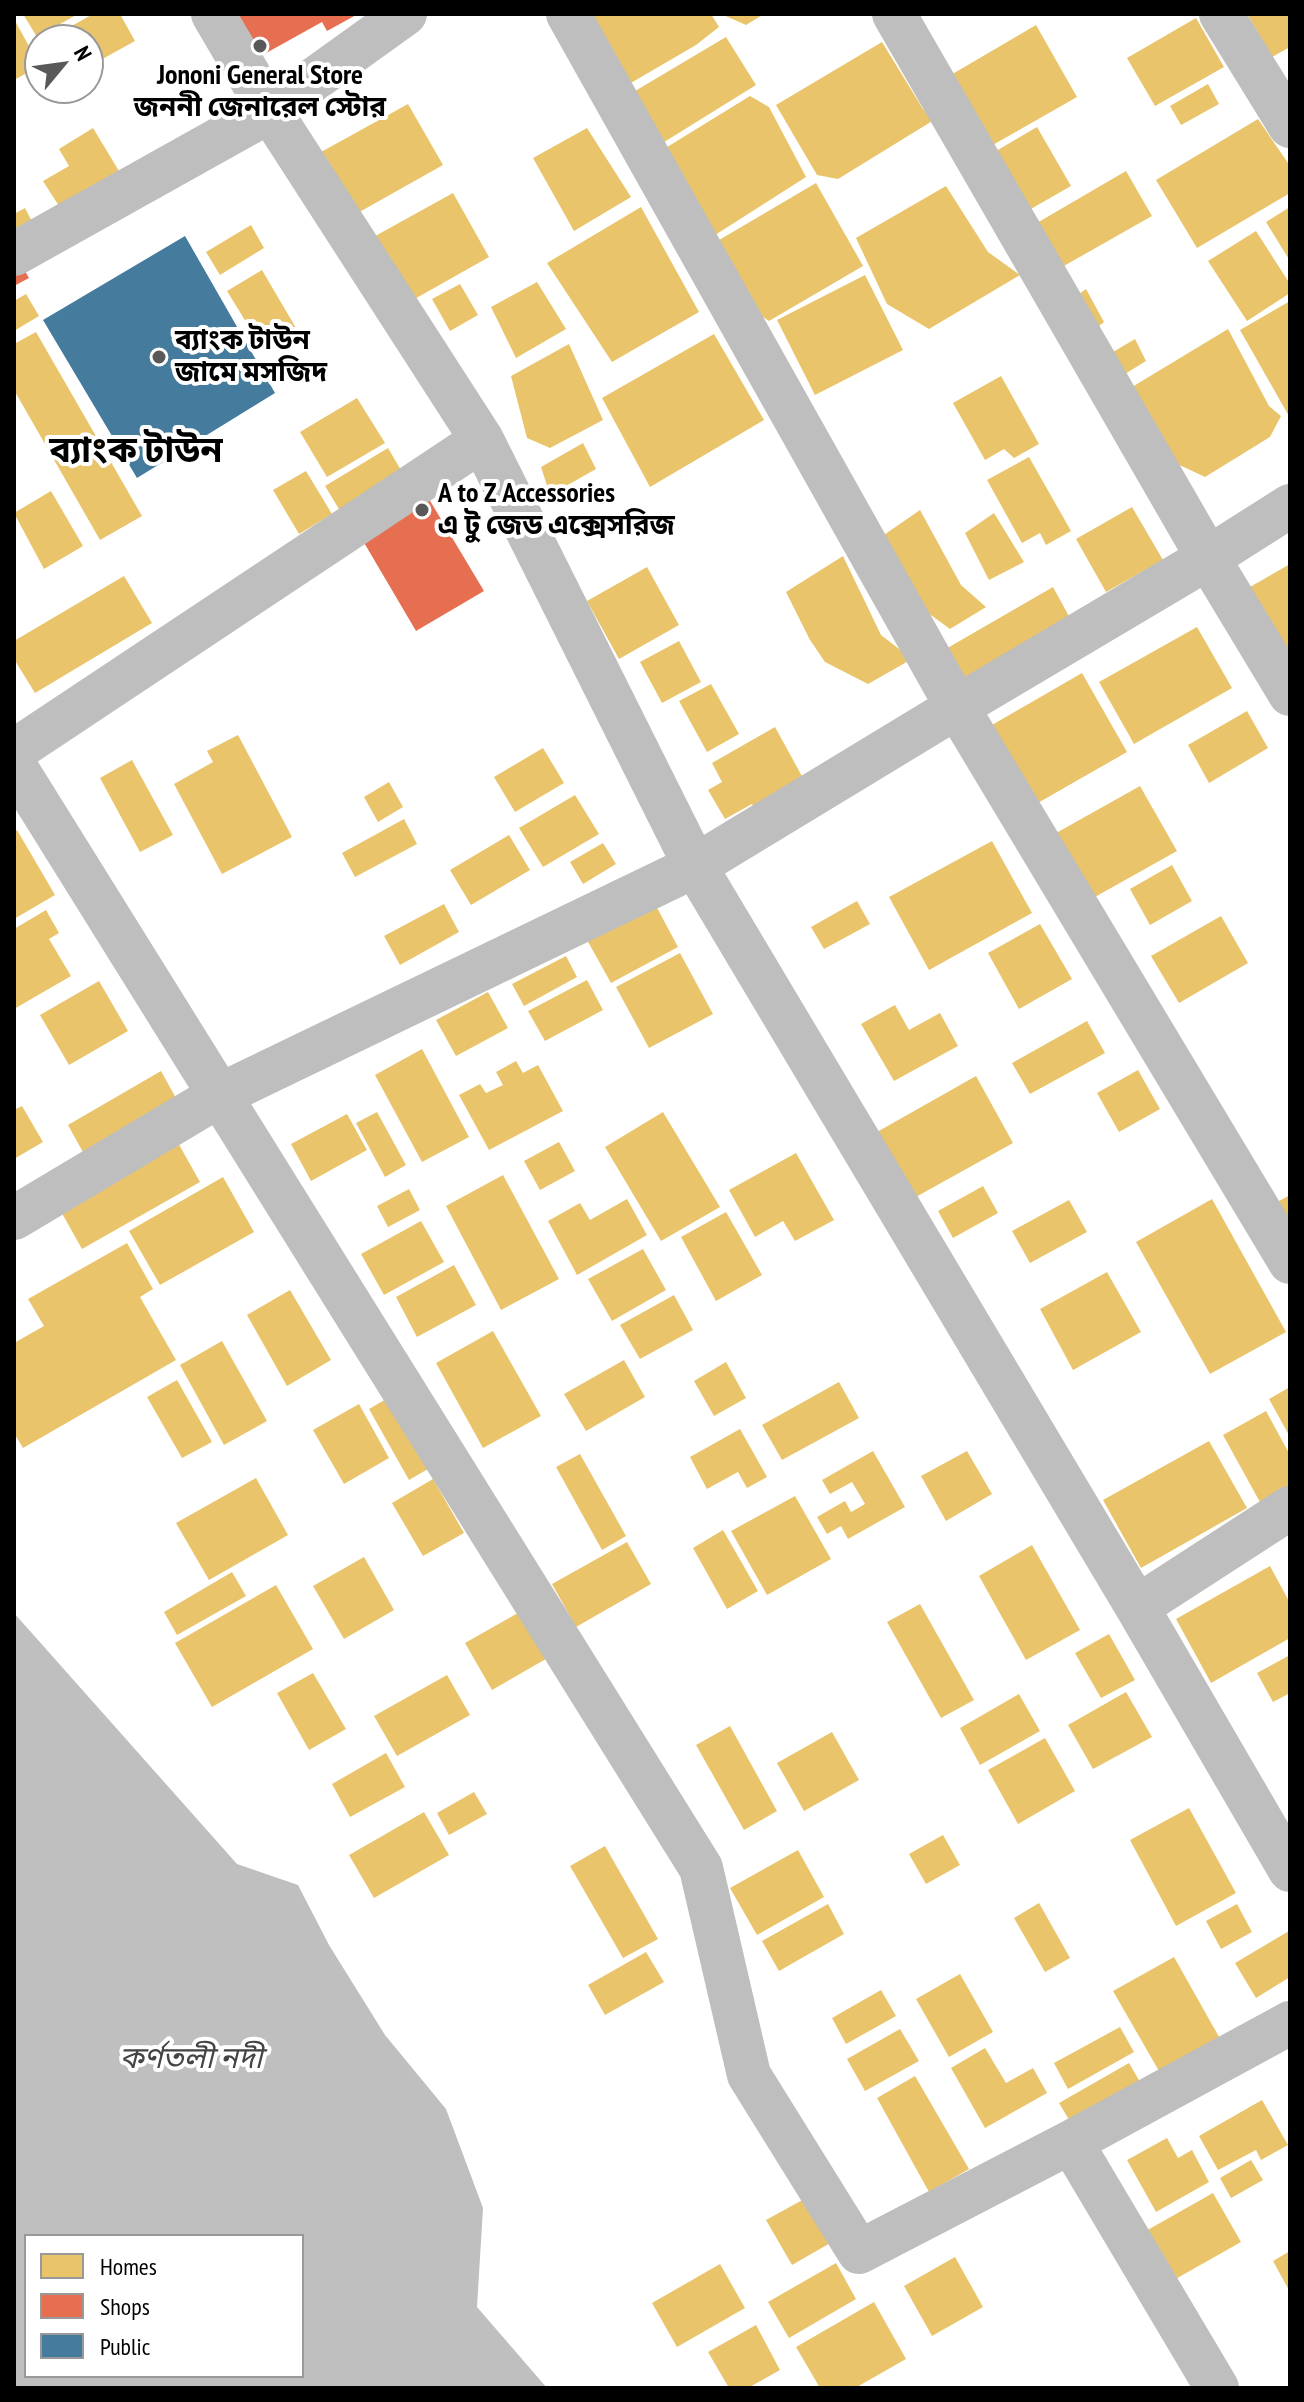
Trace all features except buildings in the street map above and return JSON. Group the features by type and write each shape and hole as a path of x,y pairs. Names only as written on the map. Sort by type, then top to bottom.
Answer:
{"street":[{"path":"213,14 270,111 482,440 695,866 1137,1607 1290,1870"},
{"path":"14,254 270,111 405,14"},
{"path":"568,14 957,707 1290,1262"},
{"path":"894,14 1208,558 1290,694"},
{"path":"1221,14 1290,126"},
{"path":"14,751 482,440"},
{"path":"14,1218 220,1095 695,866 1290,506"},
{"path":"14,765 701,1868 749,2075 859,2252 1290,2023"},
{"path":"1137,1607 1290,1508"},
{"path":"1071,2142 1217,2388"}],"water":[{"name":"কর্ণতলী নদী","path":"14,1613 237,1864 298,1885 329,1945 385,2035 446,2109 483,2208 477,2307 547,2388 14,2388"}],"place":[{"name":"Jononi General Store জননী জেনারেল স্টোর","path":"260,46"},
{"name":"ব্যাংক টাউন জামে মসজিদ","path":"159,357"},
{"name":"A to Z Accessories এ টু জেড এক্সেসরিজ","path":"422,510"}],"district":[{"name":"ব্যাংক টাউন","path":"136,452"}]}
